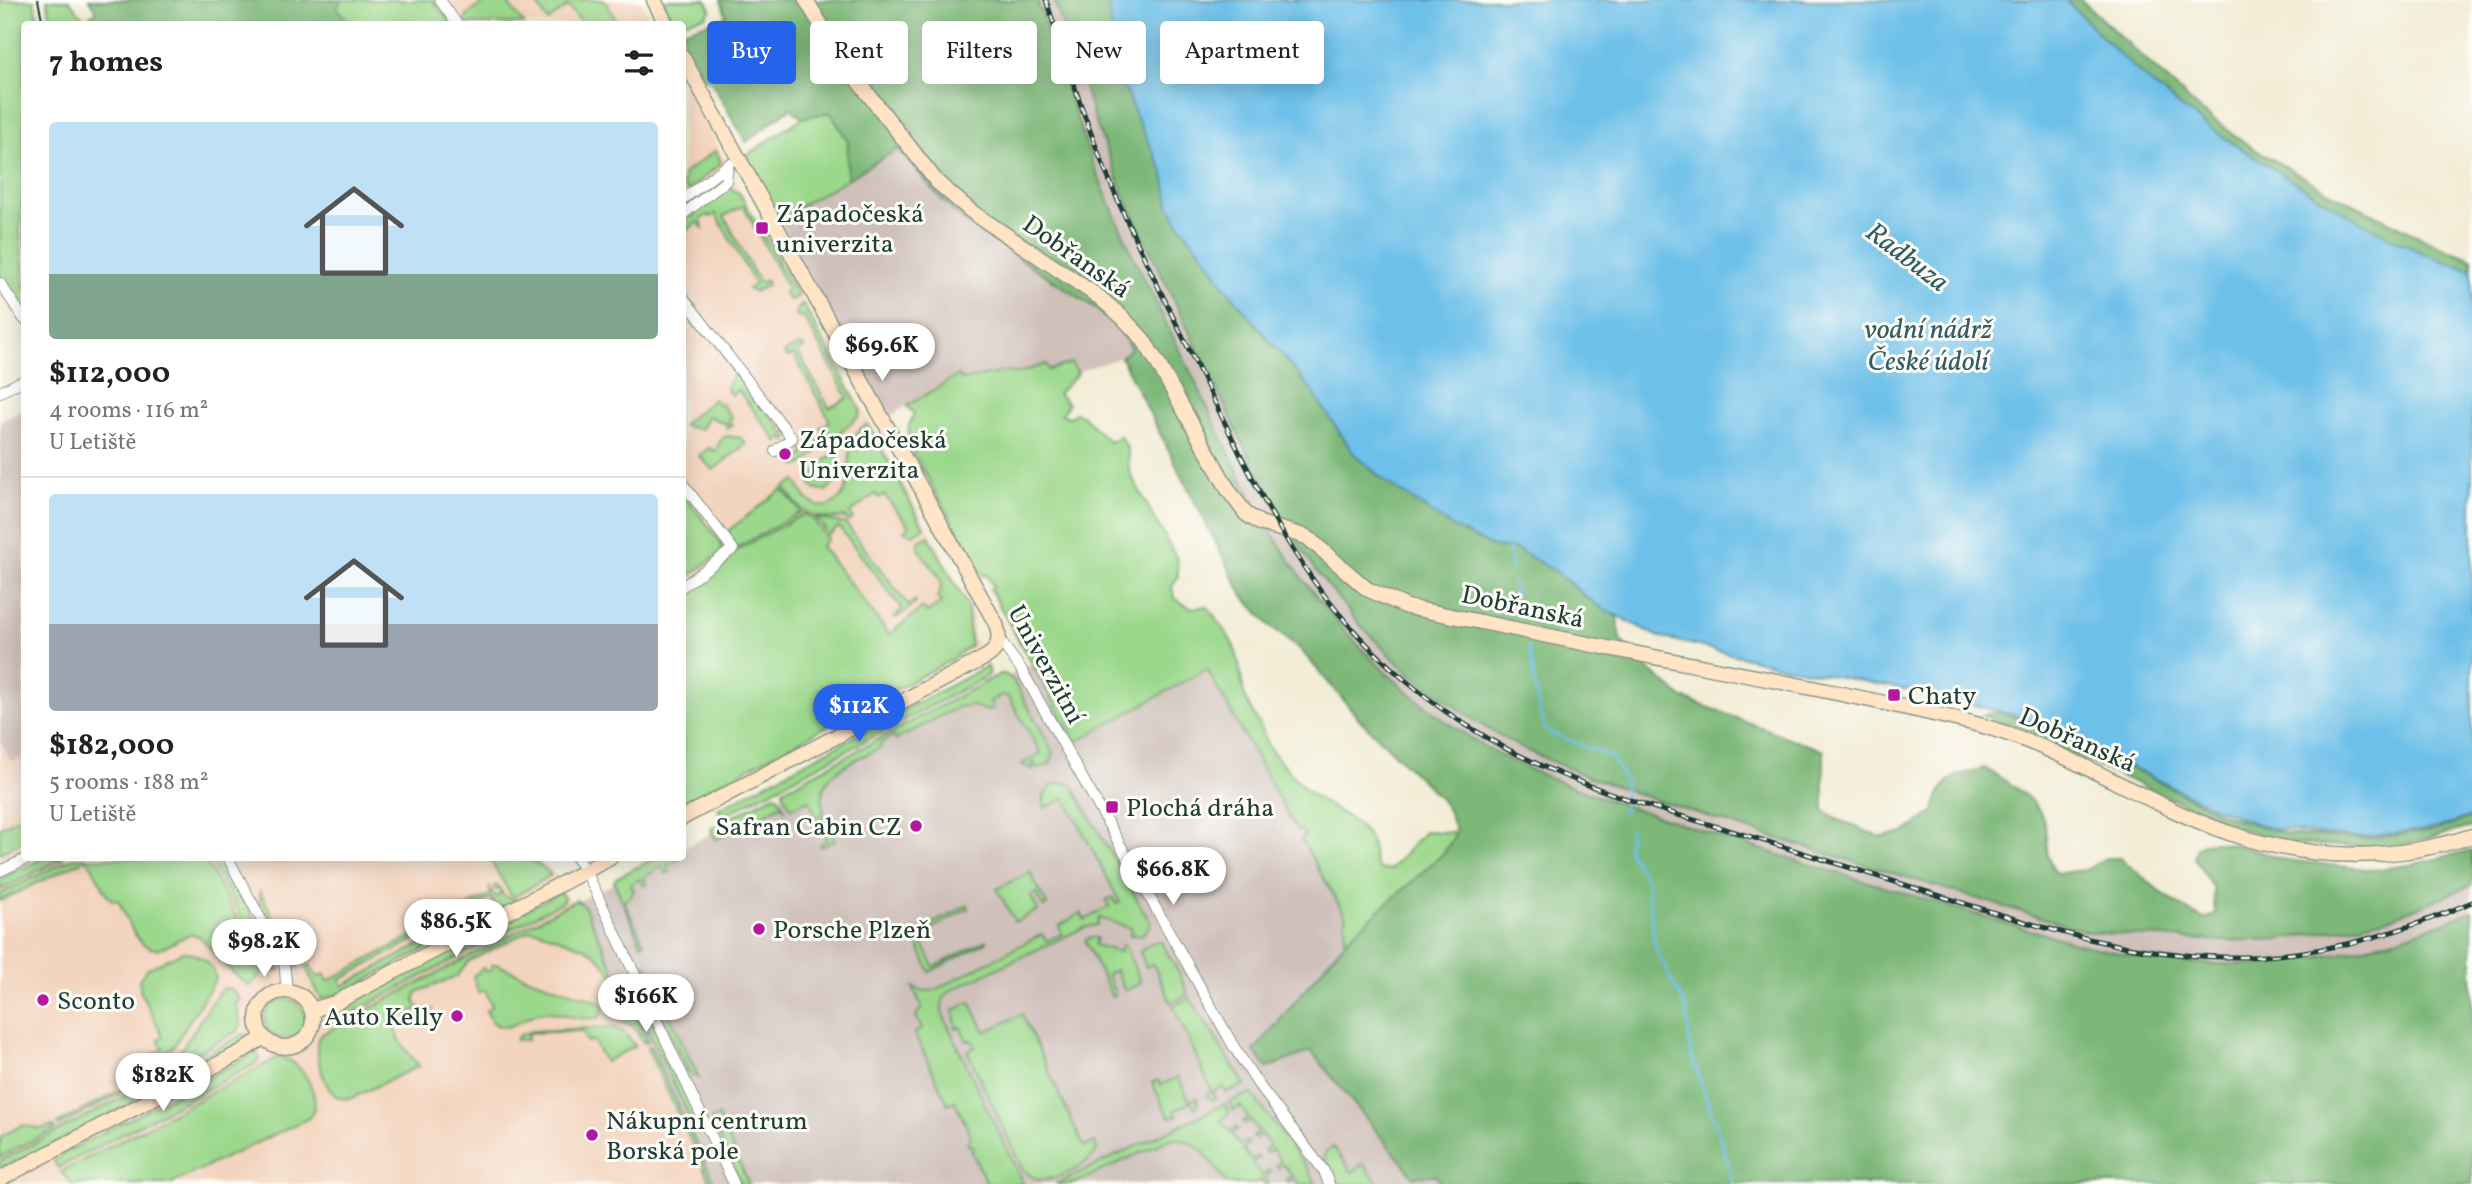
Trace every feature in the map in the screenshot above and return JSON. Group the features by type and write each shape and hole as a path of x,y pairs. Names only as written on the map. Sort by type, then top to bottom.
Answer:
{"street":[{"path":"439,0 455,21"},
{"path":"654,0 664,21"},
{"name":"Dobřanská","path":"806,0 844,63 937,182 972,212 1099,297 1142,338 1229,491 1246,514 1260,523 1307,537 1367,589 1386,599 1407,607 1745,675 1993,729 2042,746 2193,818 2233,834 2279,846 2334,854 2394,854 2433,848 2472,836"},
{"name":"Univerzitní","path":"686,65 733,162 996,624 999,639 1021,669 1234,1047 1258,1084 1324,1171 1329,1184"},
{"path":"686,197 733,162"},
{"path":"686,212 726,181 733,162"},
{"path":"0,283 21,314"},
{"path":"686,301 792,438 775,451"},
{"path":"0,392 21,382"},
{"path":"686,487 733,549 686,584"},
{"path":"686,816 986,657 995,650 999,639"},
{"path":"0,871 22,861"},
{"path":"230,861 284,962 287,991"},
{"path":"312,1010 335,1003 584,864 734,1184"},
{"path":"287,991 302,997 312,1010 311,1030 298,1045 279,1047 264,1037 257,1022 260,1006 271,995 287,991"},
{"path":"0,1179 229,1059 264,1037"}],"shaded area":[{"path":"342,0 640,0 650,21 347,21 340,14"},
{"path":"1037,0 1054,0 1061,21 1051,21 1051,41"},
{"path":"1066,84 1083,84 1126,200 1270,499 1316,571 1359,624 1403,668 1476,722 1523,749 1584,775 1647,797 2089,932 2218,941 2285,939 2394,917 2472,885 2472,911 2376,946 2281,963 2181,963 2106,951 1895,891 1643,812 1579,790 1517,763 1467,735 1393,680 1347,635 1303,580 1256,506 1111,206"},
{"name":"Západočeská Univerzita","path":"686,87 757,225 768,236 968,601 974,616 972,636 978,645 686,801"},
{"path":"898,149 943,201 1104,314 1120,330 1132,349 1121,357 1025,389 961,380 958,375 888,417 778,219"},
{"path":"21,411 21,757 11,762 0,740 0,422"},
{"path":"1032,664 1076,742 1207,669 1297,830 1301,829 1305,837 1302,838 1345,916 1345,941 1254,1051 1267,1067 1311,1051 1414,1176 1436,1175 1442,1184 714,1184 577,902 658,861 686,861 686,846"},
{"path":"0,740 11,762 21,757 21,861 498,861 511,884 546,865 550,867 569,900 577,902 714,1184 0,1184"}],"green space":[{"path":"0,0 34,0 38,21 21,21 21,307 0,277"},
{"path":"47,0 69,0 85,20 84,21 51,21"},
{"path":"89,0 342,0 337,7 348,21 92,21 89,17 97,11"},
{"path":"342,0 433,0 449,21 348,21 336,7"},
{"path":"488,0 505,0 522,21 465,21 468,14"},
{"path":"534,0 605,0 616,21 580,21 568,6 548,21"},
{"path":"663,0 706,0 711,9 706,16 674,21"},
{"path":"721,0 1037,0 1051,41 1051,84 1065,84 1086,145 1116,218 1258,509 1303,580 1357,644 1418,700 1487,748 1535,772 1635,809 1931,901 2079,944 2132,955 2182,962 2231,964 2325,956 2422,930 2472,911 2472,1184 1442,1184 1435,1175 1414,1177 1311,1051 1267,1068 1254,1051 1345,941 1444,853 1456,833 1448,810 1438,796 1362,722 1301,650 1269,625 1243,596 1121,357 1131,349 1120,330 1104,314 965,222 898,149 847,179 848,141 830,112 802,118 791,108 746,142 713,84 796,84 796,21 714,21 726,17"},
{"path":"1054,0 1108,0 1111,21 1061,21"},
{"path":"2066,0 2081,0 2198,108 2251,147 2331,193 2435,244 2472,259 2472,270 2410,248 2371,228 2221,135 2184,110 2140,74"},
{"path":"707,23 707,79 695,67 688,53 686,30"},
{"path":"1083,84 1122,84 1164,174 1178,222 1226,288 1313,392 1354,454 1386,482 1456,529 1493,547 1516,549 1555,571 1588,599 1617,617 1620,639 1641,663 1683,698 1824,751 1824,810 1839,820 1880,837 1904,833 1934,811 1941,791 1951,779 1985,768 2021,792 2036,807 2045,825 2048,856 2056,873 2086,870 2105,858 2121,858 2171,899 2204,919 2215,914 2213,887 2194,858 2197,848 2204,843 2239,845 2286,860 2374,870 2414,864 2472,850 2472,885 2394,917 2284,939 2218,941 2089,932 1647,797 1584,775 1523,749 1476,722 1403,668 1359,624 1316,571 1286,526 1242,442 1126,200"},
{"path":"830,112 848,141 847,179 778,219 744,157 802,118"},
{"path":"716,150 721,163 688,191 686,172"},
{"path":"729,187 740,194 798,296 790,300 785,296 788,288 743,206 724,216 759,282 767,281 767,285 754,292 748,289 755,284 716,214 701,219 703,228 697,222 686,231 686,219 695,216 696,211"},
{"path":"803,304 861,411 858,417 803,464 797,466 792,461 806,454 799,447 806,451 825,436 821,427 830,421 794,355 787,357 784,353 798,345 803,346 798,352 829,408 848,398 804,317 796,316 796,311"},
{"path":"1071,363 1078,373 1058,394 1068,404 1062,414 1069,417 1076,413 1082,415 1109,442 1120,436 1128,450 1129,472 1177,559 1178,576 1172,587 1174,598 1191,608 1207,606 1232,642 1247,702 1261,727 1267,745 1279,760 1310,793 1351,819 1363,830 1371,841 1374,860 1379,868 1391,869 1425,831 1456,833 1444,853 1345,941 1345,915 1301,839 1305,836 1301,829 1297,831 1207,669 1076,742 990,589 993,587 986,574 983,576 907,442 914,414 907,406 959,375 962,380 1010,371 1015,374 1046,364 1049,370"},
{"path":"735,372 789,438 785,441 782,437 777,441 738,390 731,395 726,388"},
{"path":"714,399 719,405 721,403 732,418 728,420 732,425 726,430 728,425 708,416 701,429 686,426 686,422"},
{"path":"868,424 924,528 913,534 904,531 909,526 884,495 879,498 875,494 850,513 853,518 849,522 844,517 824,518 804,511 784,487 795,481 808,500 818,505 829,505 839,499 847,485 851,444 860,430"},
{"path":"726,436 741,438 746,444 713,470 699,456 709,448 715,451"},
{"path":"840,447 834,484 826,491 816,489 811,485 816,472"},
{"path":"782,489 801,512 736,548 728,536 729,530"},
{"path":"686,497 721,542 719,554 686,579"},
{"path":"804,514 812,518 828,539 821,546 889,634 923,608 927,613 941,602 937,597 941,583 939,577 918,546 919,541 929,536 967,606 971,645 948,662 686,801 686,589 733,552"},
{"path":"816,518 846,524 908,605 916,600 916,603 895,617 902,609 839,527 829,535"},
{"path":"987,666 989,673 986,677 727,814 722,815 718,809"},
{"path":"1000,674 1013,680 1054,753 1050,764 1036,769 1035,763 1032,763 1033,770 1022,764 1041,753 1008,696 1001,696 990,702 993,708 987,711 971,705 958,707 896,740 893,736 880,743 881,747 838,770 830,778 824,787 824,811 821,813 835,841 821,847 820,844 827,840 809,800 791,808 783,790"},
{"path":"1999,712 2041,725 2223,815 2287,834 2362,839 2437,830 2472,817 2472,827 2392,848 2294,844 2237,828 1982,715"},
{"path":"1063,782 1072,785 1151,924 1142,935 1130,935 1131,928 1099,918 1097,925 1083,928 953,989 945,997 942,1003 943,1015 1023,1184 987,1184 971,1150 974,1149 967,1142 971,1139 970,1134 955,1101 948,1104 914,1033 922,1029 916,1016 922,1007 913,987 924,991 935,990 1042,934 1046,941 1062,934 1059,926 1081,913 1085,920 1109,906 1106,900 1113,897 1116,904 1120,902 1065,798 1045,808 1047,790"},
{"path":"774,795 778,796 786,811 781,805 716,840 712,828"},
{"path":"21,816 21,842 0,853 0,827"},
{"path":"38,861 58,861 0,890 0,879"},
{"path":"67,861 82,861 0,901 0,894"},
{"path":"88,861 206,861 261,961 263,972 250,986 230,971 198,936 185,936 157,949 142,943 131,928 118,900 112,900 108,896"},
{"path":"211,861 222,861 276,957 280,970 273,971"},
{"path":"491,861 530,861 551,875 516,896 511,895"},
{"path":"649,861 676,861 667,865 670,872 666,874 662,867 644,877 647,885 644,886 640,879 631,884 634,891 624,901 644,943 641,944 614,882 616,878"},
{"path":"1030,872 1047,905 1043,907 1036,893 1031,896 1038,910 1015,922 997,889"},
{"path":"498,885 504,896 517,900 341,994 321,999 306,968 310,965 317,977 324,974 328,981 491,894 489,886 495,897 501,894 499,889 494,887","holes":["491,898 494,905 343,986 340,980"]},
{"path":"260,892 298,966 291,968 259,904"},
{"path":"560,892 564,898 562,902 334,1023 330,1021 327,1015 335,1010"},
{"path":"576,900 584,906 648,1041 644,1043 633,1026 614,1014 615,981 596,955 585,948 540,931 530,930 469,961 456,977 417,992 415,1001 419,1007 434,1009 420,1016 416,1009 395,1020 400,1041 419,1066 352,1098 339,1097 331,1090 318,1057 320,1035"},
{"path":"968,905 969,908 919,936 934,967 986,940 987,942 930,972 913,934"},
{"path":"1097,938 1095,945 1120,952 1122,945 1125,946 1141,983 1125,991 1115,970 1107,975 1116,994 1112,997 1085,940"},
{"path":"1154,942 1161,942 1188,995 1171,1003 1153,964 1146,967 1140,952"},
{"path":"182,952 204,959 216,978 173,1047 157,1060 154,1054 163,1049 158,1039 163,1036 141,993 139,980 147,969"},
{"path":"496,964 600,1002 603,1013 598,1018 576,1018 544,1012 508,1027 498,1026 486,1010 492,1006 485,990 478,993 473,976 483,968 486,972 492,969 491,965"},
{"path":"646,964 699,1078 688,1071 645,979"},
{"path":"224,988 232,990 240,998 236,1005 241,1024 238,1031 59,1126 57,1124 174,1061 218,993"},
{"path":"636,998 649,1016 698,1120 692,1122 633,999"},
{"path":"1190,998 1245,1085 1226,1093 1223,1087 1212,1092 1215,1098 1211,1099 1206,1095 1212,1091 1173,1006"},
{"path":"285,999 299,1005 305,1019 299,1033 285,1039 271,1033 265,1019 271,1005"},
{"path":"970,1002 985,1032 1022,1014 1084,1147 1095,1142 1097,1150 1094,1155 1080,1167 1044,1180 1033,1178 1022,1169 967,1051 975,1047 972,1040 967,1041 960,1027 956,1028 954,1010"},
{"path":"611,1027 625,1033 635,1046 605,1062 593,1040 587,1042 583,1031 528,1033 528,1040 516,1040 518,1036 531,1031"},
{"path":"244,1034 248,1036 243,1044 43,1150 0,1168 0,1161"},
{"path":"651,1047 715,1184 711,1184 647,1048"},
{"path":"257,1052 260,1059 257,1063 58,1168 54,1161 64,1153"},
{"path":"277,1058 294,1064 308,1080 314,1101 309,1118 170,1184 71,1184 61,1172"},
{"path":"1178,1077 1190,1101 1197,1098 1198,1104 1195,1108 1191,1102 1174,1110 1177,1116 1169,1117 1152,1083 1158,1080 1161,1085"},
{"path":"1251,1093 1308,1169 1316,1184 1299,1184 1294,1178 1288,1182 1286,1179 1292,1175 1283,1164 1278,1168 1276,1165 1281,1161 1272,1149 1266,1153 1264,1150 1270,1146 1261,1134 1255,1139 1253,1136 1259,1131 1250,1120 1245,1124 1243,1122 1248,1117 1240,1106 1233,1111 1229,1102"},
{"path":"1225,1104 1229,1113 1221,1120 1230,1131 1236,1127 1238,1129 1232,1134 1240,1145 1247,1141 1249,1143 1243,1149 1251,1160 1257,1156 1259,1158 1253,1163 1262,1175 1269,1170 1271,1173 1265,1177 1269,1184 1264,1184 1262,1180 1253,1184 1227,1184 1198,1147 1182,1139 1172,1138 1080,1181 1056,1184"},
{"path":"718,1116 749,1184 741,1184 711,1119"},
{"path":"22,1125 40,1129 53,1126 55,1129 0,1157 0,1137"},
{"path":"1333,1147 1352,1172 1363,1164 1379,1184 1338,1184 1324,1157"}],"water":[{"name":"vodní nádrž České údolí","path":"1108,0 2066,0 2141,74 2219,134 2368,226 2429,255 2472,270 2472,816 2437,828 2365,837 2269,828 2215,808 2068,736 2015,715 1919,692 1776,665 1657,636 1598,606 1555,571 1516,549 1493,547 1456,529 1386,482 1354,454 1313,392 1226,288 1178,222 1169,205 1164,174 1122,84 1146,84 1146,21 1111,21"}],"waterway":[{"path":"1509,549 1512,570"},
{"path":"1513,582 1517,616"},
{"path":"1529,647 1538,704 1546,731 1613,758 1624,780 1624,814"},
{"path":"1630,830 1628,850 1647,881 1655,948 1686,1008 1690,1051 1724,1148 1733,1184"}],"tram line":[{"path":"38,0 42,21"}],"railway":[{"path":"1046,0 1086,119 1124,214 1273,516 1311,577 1356,633 1390,667 1466,725 1540,765 1609,793 2000,915 2125,947 2222,957 2254,957 2318,950 2411,926 2472,902"}],"place":[{"name":"Západočeská univerzita","path":"762,228"},
{"name":"Západočeská Univerzita","path":"785,454"},
{"name":"Chaty","path":"1894,695"},
{"name":"Plochá dráha","path":"1112,807"},
{"name":"Safran Cabin CZ","path":"916,826"},
{"name":"Porsche Plzeň","path":"759,929"},
{"name":"Sconto","path":"43,1000"},
{"name":"Auto Kelly","path":"457,1016"},
{"name":"Nákupní centrum Borská pole","path":"592,1135"}],"water label":[{"name":"Radbuza","path":"1908,256"}]}
